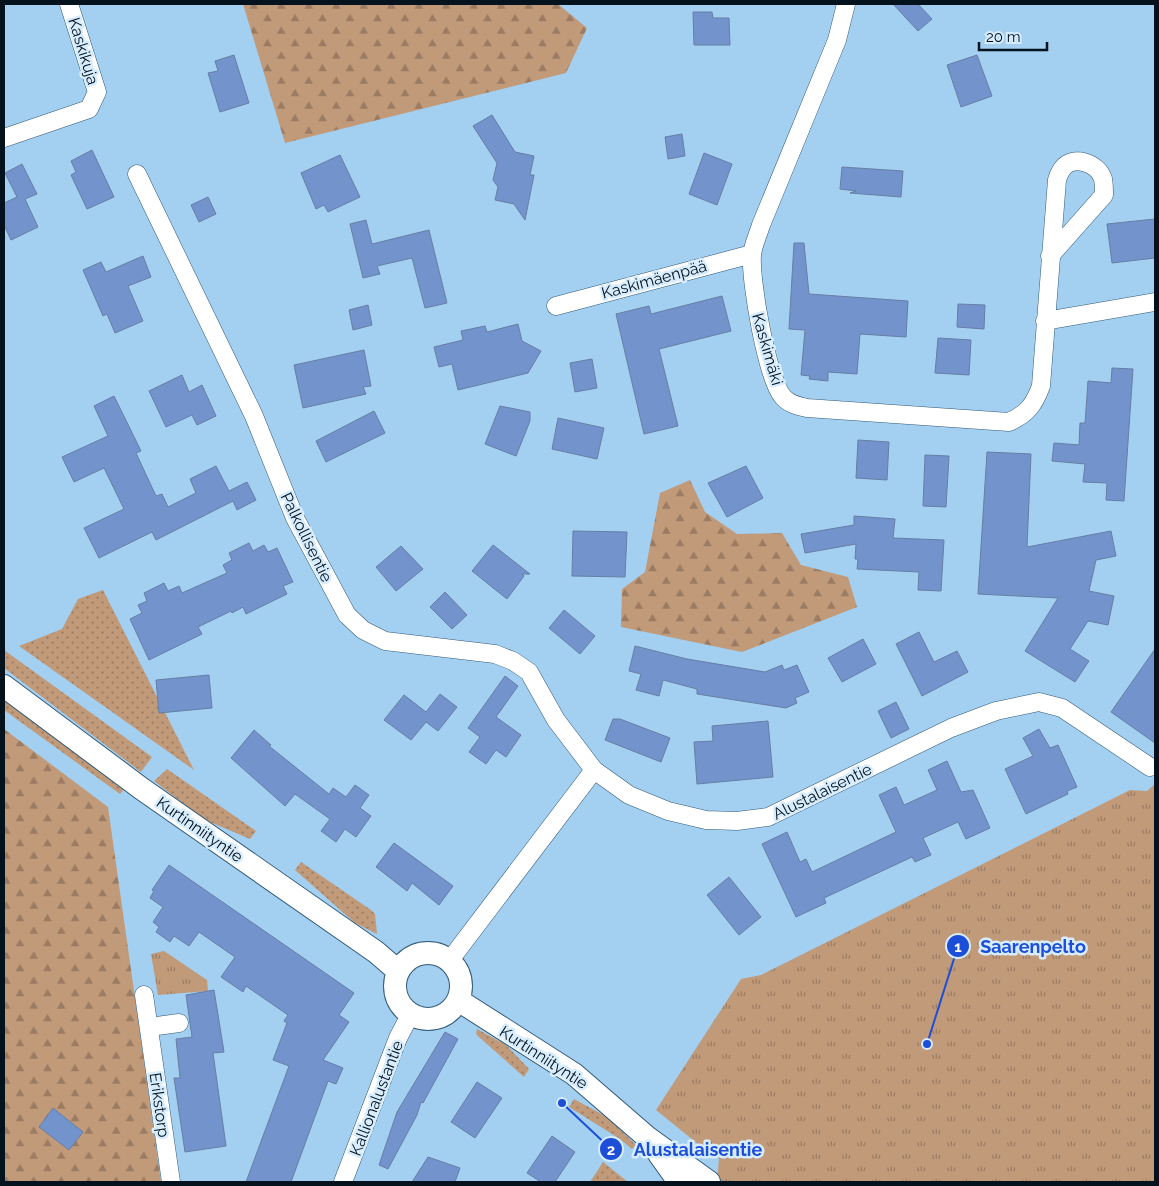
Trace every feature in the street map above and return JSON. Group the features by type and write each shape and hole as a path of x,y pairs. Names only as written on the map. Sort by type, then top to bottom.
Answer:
{"street":[{"name":"Kaskikuja","path":"4,138 89,109 95,99 97,92 69,4"},
{"name":"Kaskimäki","path":"846,4 838,40 760,225 752,254 753,294 777,386 782,397 793,405 800,406 1009,422 1023,416 1035,404 1041,386 1050,256 1059,174 1068,163 1076,161 1089,164 1098,170 1103,180 1104,195 1050,256"},
{"name":"Palkollisentie","path":"137,174 254,416 295,518 347,615 363,630 385,641 494,654 513,661 529,672 556,720 594,770"},
{"name":"Kaskimäenpää","path":"556,306 752,254"},
{"path":"1045,321 1155,302"},
{"name":"Kurtinniityntie","path":"4,686 142,789 376,952 398,971"},
{"name":"Alustalaisentie","path":"594,770 629,795 668,811 706,820 737,821 768,817 951,728 996,712 1039,702 1062,708 1150,768"},
{"path":"450,960 594,770"},
{"path":"435,953 450,960 456,967 462,983 458,1000 453,1008 437,1018 428,1019 410,1014 397,999 395,980 398,971 404,963 418,954 435,953"},
{"name":"Erikstorp","path":"144,995 171,1182"},
{"name":"Kurtinniityntie","path":"458,1000 574,1074 648,1138 708,1182"},
{"name":"Kallionalustantie","path":"343,1182 398,1038 410,1014"},
{"path":"148,1027 179,1023"},
{"name":"Kurtinniityntie","path":"648,1138 679,1182"}],"green space":[{"path":"243,4 558,4 587,28 566,73 285,143"},
{"path":"690,480 705,512 737,534 782,533 801,565 848,577 857,607 742,652 621,627 622,589 645,572 660,493"},
{"path":"103,590 194,770 19,646 62,629 78,599"},
{"path":"4,650 152,757 141,772 4,668"},
{"path":"4,698 125,788 120,794 4,710"},
{"path":"4,729 108,807 161,1182 4,1182"},
{"path":"167,769 256,831 250,839 203,819 154,781"},
{"path":"1155,784 1155,1182 717,1182 719,1158 709,1153 656,1110 741,979 761,975 1130,790 1147,791"},
{"path":"301,862 371,910 375,914 377,934 355,923 295,870"},
{"path":"164,951 207,980 208,991 158,995 151,954"},
{"path":"477,1029 506,1045 529,1069 524,1077 476,1034"},
{"path":"574,1099 607,1117 636,1145 632,1149 620,1139 569,1107"},
{"path":"603,1162 628,1182 590,1182"}],"building":[{"path":"893,4 918,4 932,19 918,31"},
{"path":"693,12 712,12 713,18 729,18 730,45 694,45"},
{"path":"234,55 249,103 220,112 208,73 218,71 215,61"},
{"path":"977,55 992,96 961,107 947,65"},
{"path":"492,115 515,152 534,156 530,175 534,175 525,220 514,204 495,200 498,187 493,180 497,163 473,126"},
{"path":"682,134 685,156 668,159 665,137"},
{"path":"92,150 114,197 87,209 71,175 76,172 71,161"},
{"path":"704,153 732,164 717,205 689,194"},
{"path":"340,155 360,197 328,212 324,205 316,209 301,173"},
{"path":"22,164 37,194 25,199 38,227 11,240 4,225 4,203 17,197 5,173"},
{"path":"842,167 903,171 901,197 850,193 856,191 840,189"},
{"path":"208,197 216,214 199,222 191,205"},
{"path":"1155,219 1155,258 1112,263 1107,224"},
{"path":"366,220 372,244 429,230 447,303 425,308 412,258 377,266 380,274 363,278 350,224"},
{"path":"794,243 804,243 809,294 908,301 906,337 860,334 857,374 828,372 828,381 809,379 810,376 801,375 805,330 789,329"},
{"path":"143,256 151,277 128,286 143,321 115,333 107,314 103,316 83,270 101,262 106,272"},
{"path":"722,296 731,331 659,349 678,426 644,434 616,314 649,306 651,314"},
{"path":"958,304 985,305 984,329 957,327"},
{"path":"368,305 372,325 353,330 349,310"},
{"path":"518,324 522,341 541,351 528,373 458,390 452,364 439,367 434,347 463,340 461,331 485,326 487,332"},
{"path":"938,338 971,340 969,375 935,373"},
{"path":"364,350 371,386 363,387 366,394 303,408 294,365"},
{"path":"592,359 597,388 575,392 570,363"},
{"path":"1112,368 1133,369 1124,501 1106,500 1107,483 1083,482 1085,464 1052,461 1054,443 1079,445 1080,423 1085,423 1088,381 1111,383"},
{"path":"182,375 189,392 202,385 216,416 197,425 192,415 166,427 149,391"},
{"path":"114,396 141,451 136,453 156,496 162,494 168,507 196,493 190,479 216,466 229,491 247,482 256,500 237,510 233,501 156,540 152,532 99,558 84,528 124,509 104,468 74,482 62,457 108,436 94,406"},
{"path":"500,406 530,412 530,421 516,456 485,444"},
{"path":"374,411 385,433 326,462 316,441"},
{"path":"558,418 604,428 597,459 552,449"},
{"path":"858,440 889,442 887,480 856,478"},
{"path":"987,452 1031,454 1027,547 1111,531 1116,556 1096,560 1089,591 1114,596 1108,625 1088,621 1070,649 1089,661 1075,682 1025,651 1058,598 978,594"},
{"path":"925,455 949,456 946,507 923,506"},
{"path":"746,466 763,498 727,517 708,483"},
{"path":"854,516 895,519 893,538 944,540 941,591 918,590 919,572 857,569 858,559 855,559 856,544 805,553 801,534 854,525"},
{"path":"573,531 627,532 625,577 572,576"},
{"path":"249,543 253,551 264,545 268,552 277,548 293,582 283,586 287,594 246,614 243,607 232,613 231,611 198,627 202,634 149,660 130,619 142,613 138,605 147,601 144,593 164,583 168,591 179,586 182,593 227,573 223,565 232,560 229,553"},
{"path":"493,545 530,574 522,574 524,576 507,599 472,571"},
{"path":"401,546 423,569 396,591 376,567"},
{"path":"445,592 467,615 452,629 430,607"},
{"path":"564,610 595,636 580,654 549,628"},
{"path":"919,632 934,662 957,651 968,672 922,696 896,644"},
{"path":"863,639 876,664 842,682 828,658"},
{"path":"635,646 687,659 765,672 782,665 784,670 797,665 809,692 795,698 797,703 786,708 697,694 697,689 663,680 659,696 636,690 641,674 629,671"},
{"path":"1155,649 1155,743 1111,712"},
{"path":"209,675 212,708 159,713 156,680"},
{"path":"505,676 518,686 496,717 521,735 506,757 496,750 486,764 469,752 480,737 468,728"},
{"path":"440,694 457,707 438,731 426,722 411,740 384,720 404,695 426,712"},
{"path":"896,702 909,729 891,738 878,711"},
{"path":"613,719 620,719 670,738 661,762 605,740"},
{"path":"768,721 773,777 697,784 694,742 713,741 712,726"},
{"path":"1039,729 1050,748 1058,745 1077,787 1067,791 1068,794 1026,814 1005,769 1033,756 1023,738"},
{"path":"254,730 271,745 269,746 329,794 333,788 346,797 355,785 369,795 360,808 371,816 356,837 345,829 336,842 321,831 330,819 295,794 285,806 231,758"},
{"path":"947,761 961,792 973,790 990,828 966,839 958,822 923,838 931,855 915,862 912,857 824,898 826,903 796,917 762,844 787,832 800,862 806,859 812,872 896,832 879,795 896,787 904,805 937,790 928,770"},
{"path":"394,843 453,886 439,905 412,883 407,891 376,867"},
{"path":"169,865 354,993 339,1015 349,1022 323,1060 343,1068 336,1084 328,1081 291,1182 246,1182 289,1066 273,1060 287,1023 284,1021 288,1015 246,986 243,992 221,977 235,957 199,932 189,946 174,936 170,942 156,932 159,927 153,922 163,907 150,898 154,891 152,890"},
{"path":"729,877 761,917 739,935 707,895"},
{"path":"214,990 224,1052 213,1053 226,1146 185,1152 174,1078 180,1078 176,1039 192,1037 186,995"},
{"path":"445,1032 458,1039 423,1103 421,1102 417,1115 388,1169 379,1165 397,1112"},
{"path":"477,1082 502,1098 475,1138 451,1122"},
{"path":"53,1108 83,1132 69,1150 39,1127"},
{"path":"552,1136 575,1152 555,1182 541,1182 527,1173"},
{"path":"428,1157 460,1168 455,1182 412,1182"}],"place":[{"name":"Saarenpelto","path":"927,1044"},
{"name":"Alustalaisentie","path":"562,1103"}]}
